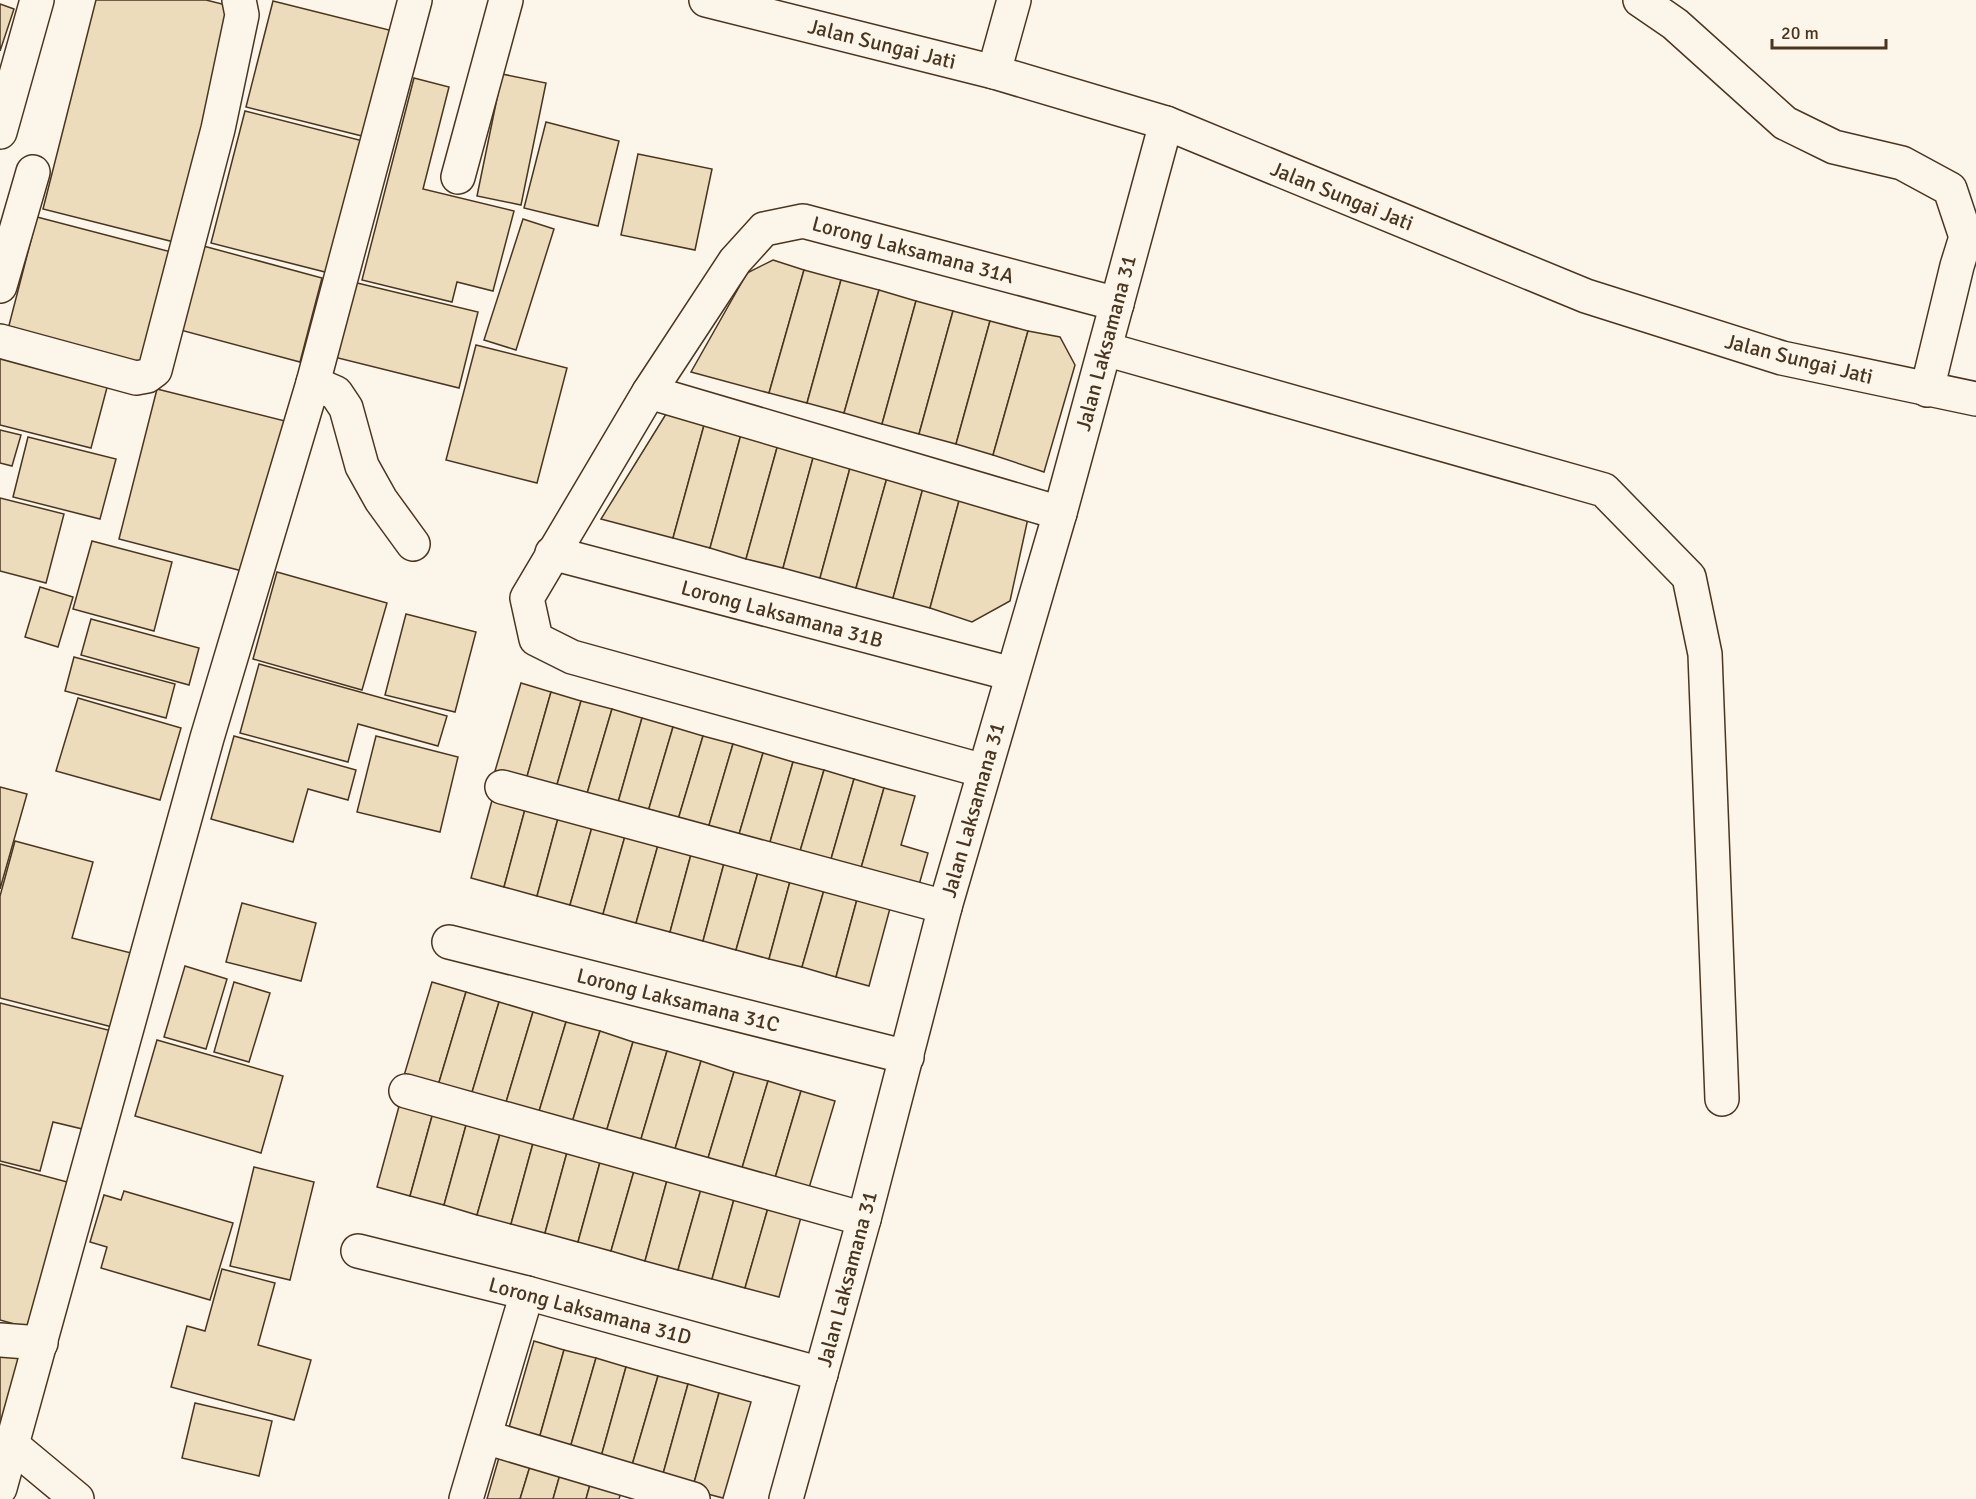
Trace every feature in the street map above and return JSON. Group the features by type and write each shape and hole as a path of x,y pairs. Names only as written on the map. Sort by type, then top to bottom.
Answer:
{"street":[{"path":"0,132 37,0"},
{"path":"0,341 136,378 147,376 155,370 218,129 242,15 239,0"},
{"path":"0,1488 207,738 313,383 416,0"},
{"path":"458,177 506,0"},
{"name":"Jalan Sungai Jati","path":"706,0 994,72 1166,123 1586,296 1782,358 1976,399"},
{"path":"994,72 1014,0"},
{"path":"1640,0 1675,24 1785,123 1834,147 1902,163 1950,189 1966,237 1927,390"},
{"name":"Jalan Laksamana 31","path":"786,1499 864,1219 945,907 1060,513 1166,123"},
{"path":"0,286 33,172"},
{"name":"Lorong Laksamana 31A","path":"984,771 572,657 536,639 526,598 649,392 735,261 764,229 803,221 1117,304"},
{"path":"1105,349 1604,490 1689,577 1705,654 1722,1099"},
{"path":"313,383 336,393 346,408 362,466 381,500 413,544"},
{"path":"649,392 1060,513"},
{"name":"Lorong Laksamana 31B","path":"552,553 1012,675"},
{"path":"502,787 945,907"},
{"name":"Lorong Laksamana 31C","path":"448,942 907,1057"},
{"path":"406,1091 864,1219"},
{"name":"Lorong Laksamana 31D","path":"358,1251 527,1293 821,1374"},
{"path":"466,1499 527,1293"},
{"path":"0,1340 41,1343"},
{"path":"485,1437 693,1499"},
{"path":"12,1445 77,1499"}],"building":[{"path":"96,0 206,0 238,8 178,243 43,209"},
{"path":"273,1 397,32 370,138 246,107"},
{"path":"0,4 14,9 0,51"},
{"path":"502,74 546,83 521,205 477,196"},
{"path":"414,78 449,87 423,189 514,211 493,291 457,282 452,302 362,280"},
{"path":"245,111 363,141 329,273 211,243"},
{"path":"546,122 619,141 598,226 524,208"},
{"path":"638,154 712,169 695,250 621,235"},
{"path":"37,217 179,254 147,373 6,337"},
{"path":"523,219 554,229 516,350 484,340"},
{"path":"196,244 322,278 300,362 173,328"},
{"path":"773,260 804,270 769,393 691,372 747,273"},
{"path":"804,270 841,280 807,403 769,393"},
{"path":"841,280 879,290 844,413 807,403"},
{"path":"353,282 478,312 459,388 334,357"},
{"path":"879,290 916,301 882,424 844,413"},
{"path":"916,301 953,311 919,434 882,424"},
{"path":"953,311 990,321 956,444 919,434"},
{"path":"990,321 1028,331 993,455 956,444"},
{"path":"1028,331 1060,337 1075,365 1044,472 993,455"},
{"path":"476,345 567,368 537,483 446,460"},
{"path":"0,353 109,380 91,448 0,425"},
{"path":"157,389 285,421 246,572 119,539"},
{"path":"671,406 706,418 673,538 601,519"},
{"path":"706,418 743,427 710,548 673,538"},
{"path":"743,427 780,437 746,559 710,548"},
{"path":"0,430 21,435 12,466 0,463"},
{"path":"28,437 116,459 100,519 13,497"},
{"path":"780,437 816,447 783,568 746,559"},
{"path":"816,447 853,457 820,578 783,568"},
{"path":"853,457 890,467 856,588 820,578"},
{"path":"890,467 926,477 893,598 856,588"},
{"path":"926,477 963,486 930,608 893,598"},
{"path":"963,486 1030,509 1010,601 972,622 930,608"},
{"path":"0,498 64,514 46,583 0,571"},
{"path":"92,541 172,562 154,631 73,609"},
{"path":"277,572 387,603 362,690 253,659"},
{"path":"40,587 73,597 58,647 25,637"},
{"path":"406,614 476,632 455,712 385,695"},
{"path":"91,619 199,648 189,685 81,655"},
{"path":"74,657 175,684 166,718 65,691"},
{"path":"259,664 447,716 438,746 358,724 348,762 240,733"},
{"path":"521,683 551,692 526,780 495,771"},
{"path":"551,692 581,701 556,788 526,780"},
{"path":"78,698 181,728 160,800 56,771"},
{"path":"581,701 612,709 586,797 556,788"},
{"path":"612,709 642,718 617,806 586,797"},
{"path":"642,718 673,727 647,815 617,806"},
{"path":"673,727 703,736 677,823 647,815"},
{"path":"234,736 356,770 348,800 308,789 293,842 211,819"},
{"path":"376,736 458,757 440,832 357,812"},
{"path":"703,736 733,744 707,832 677,823"},
{"path":"733,744 763,753 737,841 707,832"},
{"path":"763,753 793,762 768,849 737,841"},
{"path":"793,762 824,770 798,858 768,849"},
{"path":"824,770 854,779 829,866 798,858"},
{"path":"854,779 884,788 859,875 829,866"},
{"path":"0,787 27,794 0,889"},
{"path":"884,788 915,796 901,845 928,853 917,892 859,875"},
{"path":"494,793 527,802 504,887 471,878"},
{"path":"527,802 560,811 537,896 504,887"},
{"path":"560,811 594,820 570,905 537,896"},
{"path":"594,820 627,829 603,914 570,905"},
{"path":"627,829 660,838 636,923 603,914"},
{"path":"660,838 693,847 670,932 636,923"},
{"path":"15,841 93,862 72,938 139,955 120,1029 0,998 0,896"},
{"path":"693,847 726,856 703,941 670,932"},
{"path":"726,856 760,865 736,950 703,941"},
{"path":"760,865 792,874 769,959 736,950"},
{"path":"792,874 826,883 802,967 769,959"},
{"path":"826,883 859,892 836,977 802,967"},
{"path":"859,892 892,901 869,986 836,977"},
{"path":"242,903 316,923 301,981 226,962"},
{"path":"185,966 227,979 206,1049 164,1037"},
{"path":"234,982 270,993 249,1062 214,1052"},
{"path":"432,982 466,992 437,1089 403,1079"},
{"path":"466,992 499,1002 470,1099 437,1089"},
{"path":"499,1002 533,1012 504,1109 470,1099"},
{"path":"0,1003 120,1033 95,1132 53,1122 40,1171 0,1161"},
{"path":"533,1012 566,1022 537,1118 504,1109"},
{"path":"566,1022 600,1031 570,1129 537,1118"},
{"path":"600,1031 633,1042 604,1139 570,1129"},
{"path":"157,1040 283,1076 261,1153 135,1116"},
{"path":"633,1042 667,1051 638,1149 604,1139"},
{"path":"667,1051 701,1061 672,1159 638,1149"},
{"path":"701,1061 734,1072 705,1168 672,1159"},
{"path":"734,1072 768,1081 739,1178 705,1168"},
{"path":"768,1081 801,1091 772,1188 739,1178"},
{"path":"801,1091 835,1101 806,1198 772,1188"},
{"path":"401,1099 434,1109 410,1196 377,1187"},
{"path":"434,1109 468,1118 444,1205 410,1196"},
{"path":"468,1118 502,1127 477,1215 444,1205"},
{"path":"502,1127 535,1136 511,1224 477,1215"},
{"path":"535,1136 569,1145 545,1233 511,1224"},
{"path":"569,1145 602,1155 578,1242 545,1233"},
{"path":"602,1155 636,1164 611,1251 578,1242"},
{"path":"0,1164 71,1183 32,1329 0,1320"},
{"path":"636,1164 669,1173 645,1261 611,1251"},
{"path":"254,1167 314,1182 290,1280 230,1266"},
{"path":"669,1173 703,1182 678,1270 645,1261"},
{"path":"703,1182 736,1192 712,1279 678,1270"},
{"path":"124,1191 233,1223 210,1300 101,1268 107,1247 90,1242 104,1195 121,1200"},
{"path":"736,1192 770,1201 745,1288 712,1279"},
{"path":"770,1201 803,1210 779,1297 745,1288"},
{"path":"222,1269 275,1283 258,1345 311,1360 294,1420 171,1387 187,1326 205,1331"},
{"path":"534,1341 564,1350 537,1446 506,1438"},
{"path":"564,1350 596,1358 568,1455 537,1446"},
{"path":"0,1353 23,1359 0,1446"},
{"path":"596,1358 626,1367 599,1464 568,1455"},
{"path":"626,1367 658,1376 630,1472 599,1464"},
{"path":"658,1376 688,1384 661,1481 630,1472"},
{"path":"688,1384 719,1393 692,1490 661,1481"},
{"path":"719,1393 751,1402 723,1498 692,1490"},
{"path":"195,1403 272,1421 259,1476 182,1458"},
{"path":"500,1454 531,1463 520,1499 487,1499"},
{"path":"531,1463 561,1471 553,1499 520,1499"},
{"path":"561,1471 591,1481 586,1499 553,1499"},
{"path":"591,1481 622,1489 619,1499 586,1499"}]}
